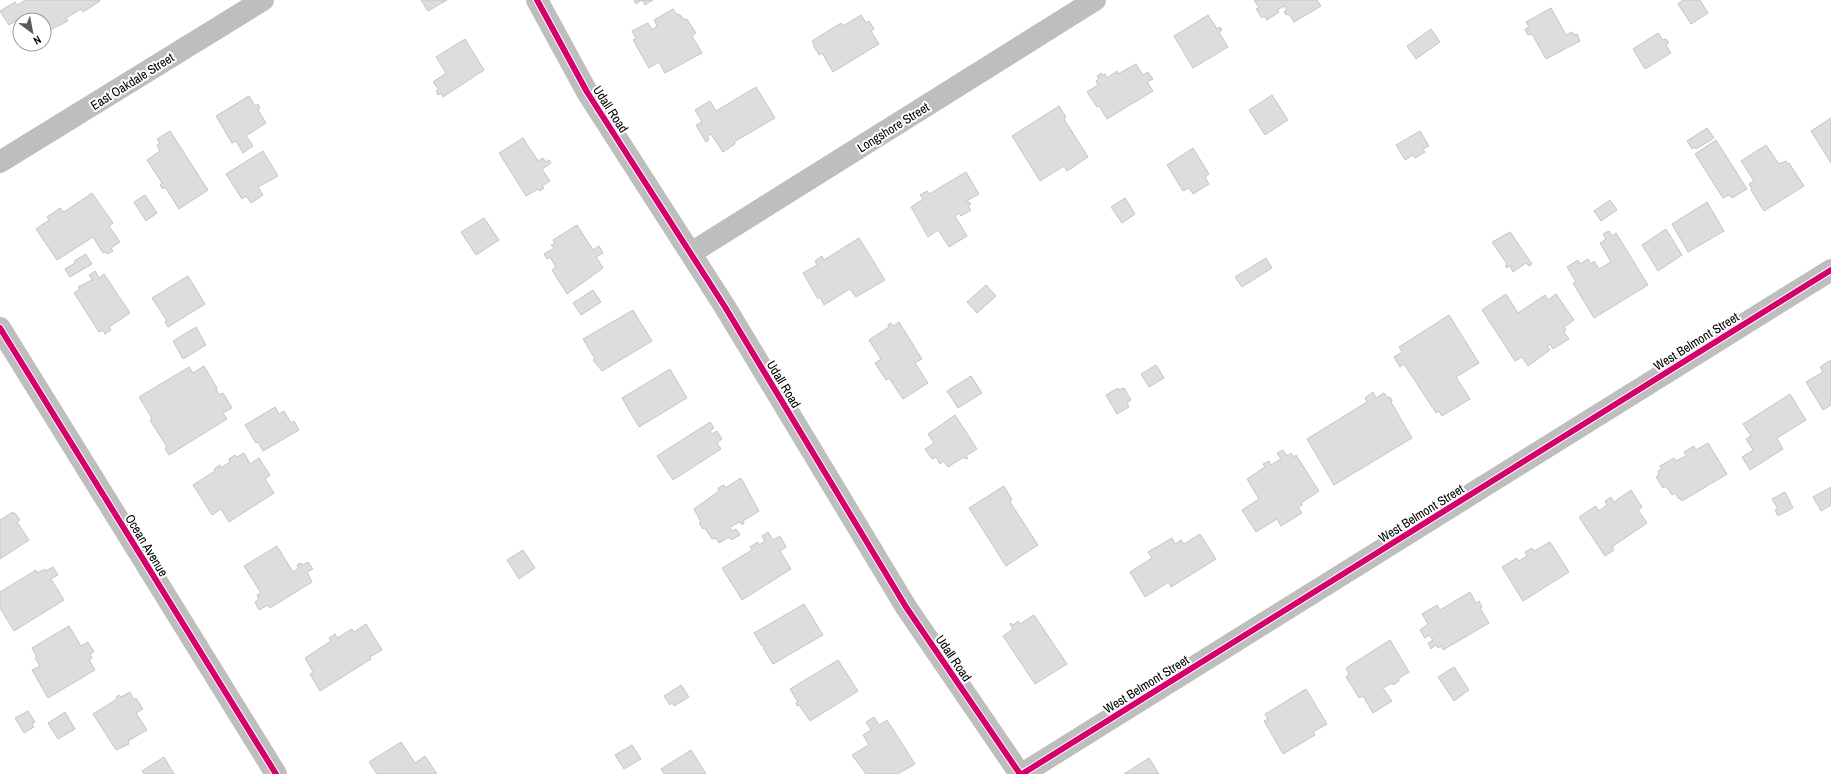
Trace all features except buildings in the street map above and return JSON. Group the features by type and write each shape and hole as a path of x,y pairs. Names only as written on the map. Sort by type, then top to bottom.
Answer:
{"street":[{"name":"East Oakdale Street","path":"0,162 263,0"},
{"name":"Udall Road","path":"537,0 586,92 691,253 906,607 1021,774"},
{"name":"Longshore Street","path":"691,253 1095,0"},
{"name":"West Belmont Street","path":"1021,774 1831,270"},
{"name":"Ocean Avenue","path":"0,328 276,774"}],"cycle path":[{"path":"537,0 587,92 725,307 906,607 1020,774"},
{"path":"1022,774 1831,270"},
{"path":"0,328 276,774"}]}
